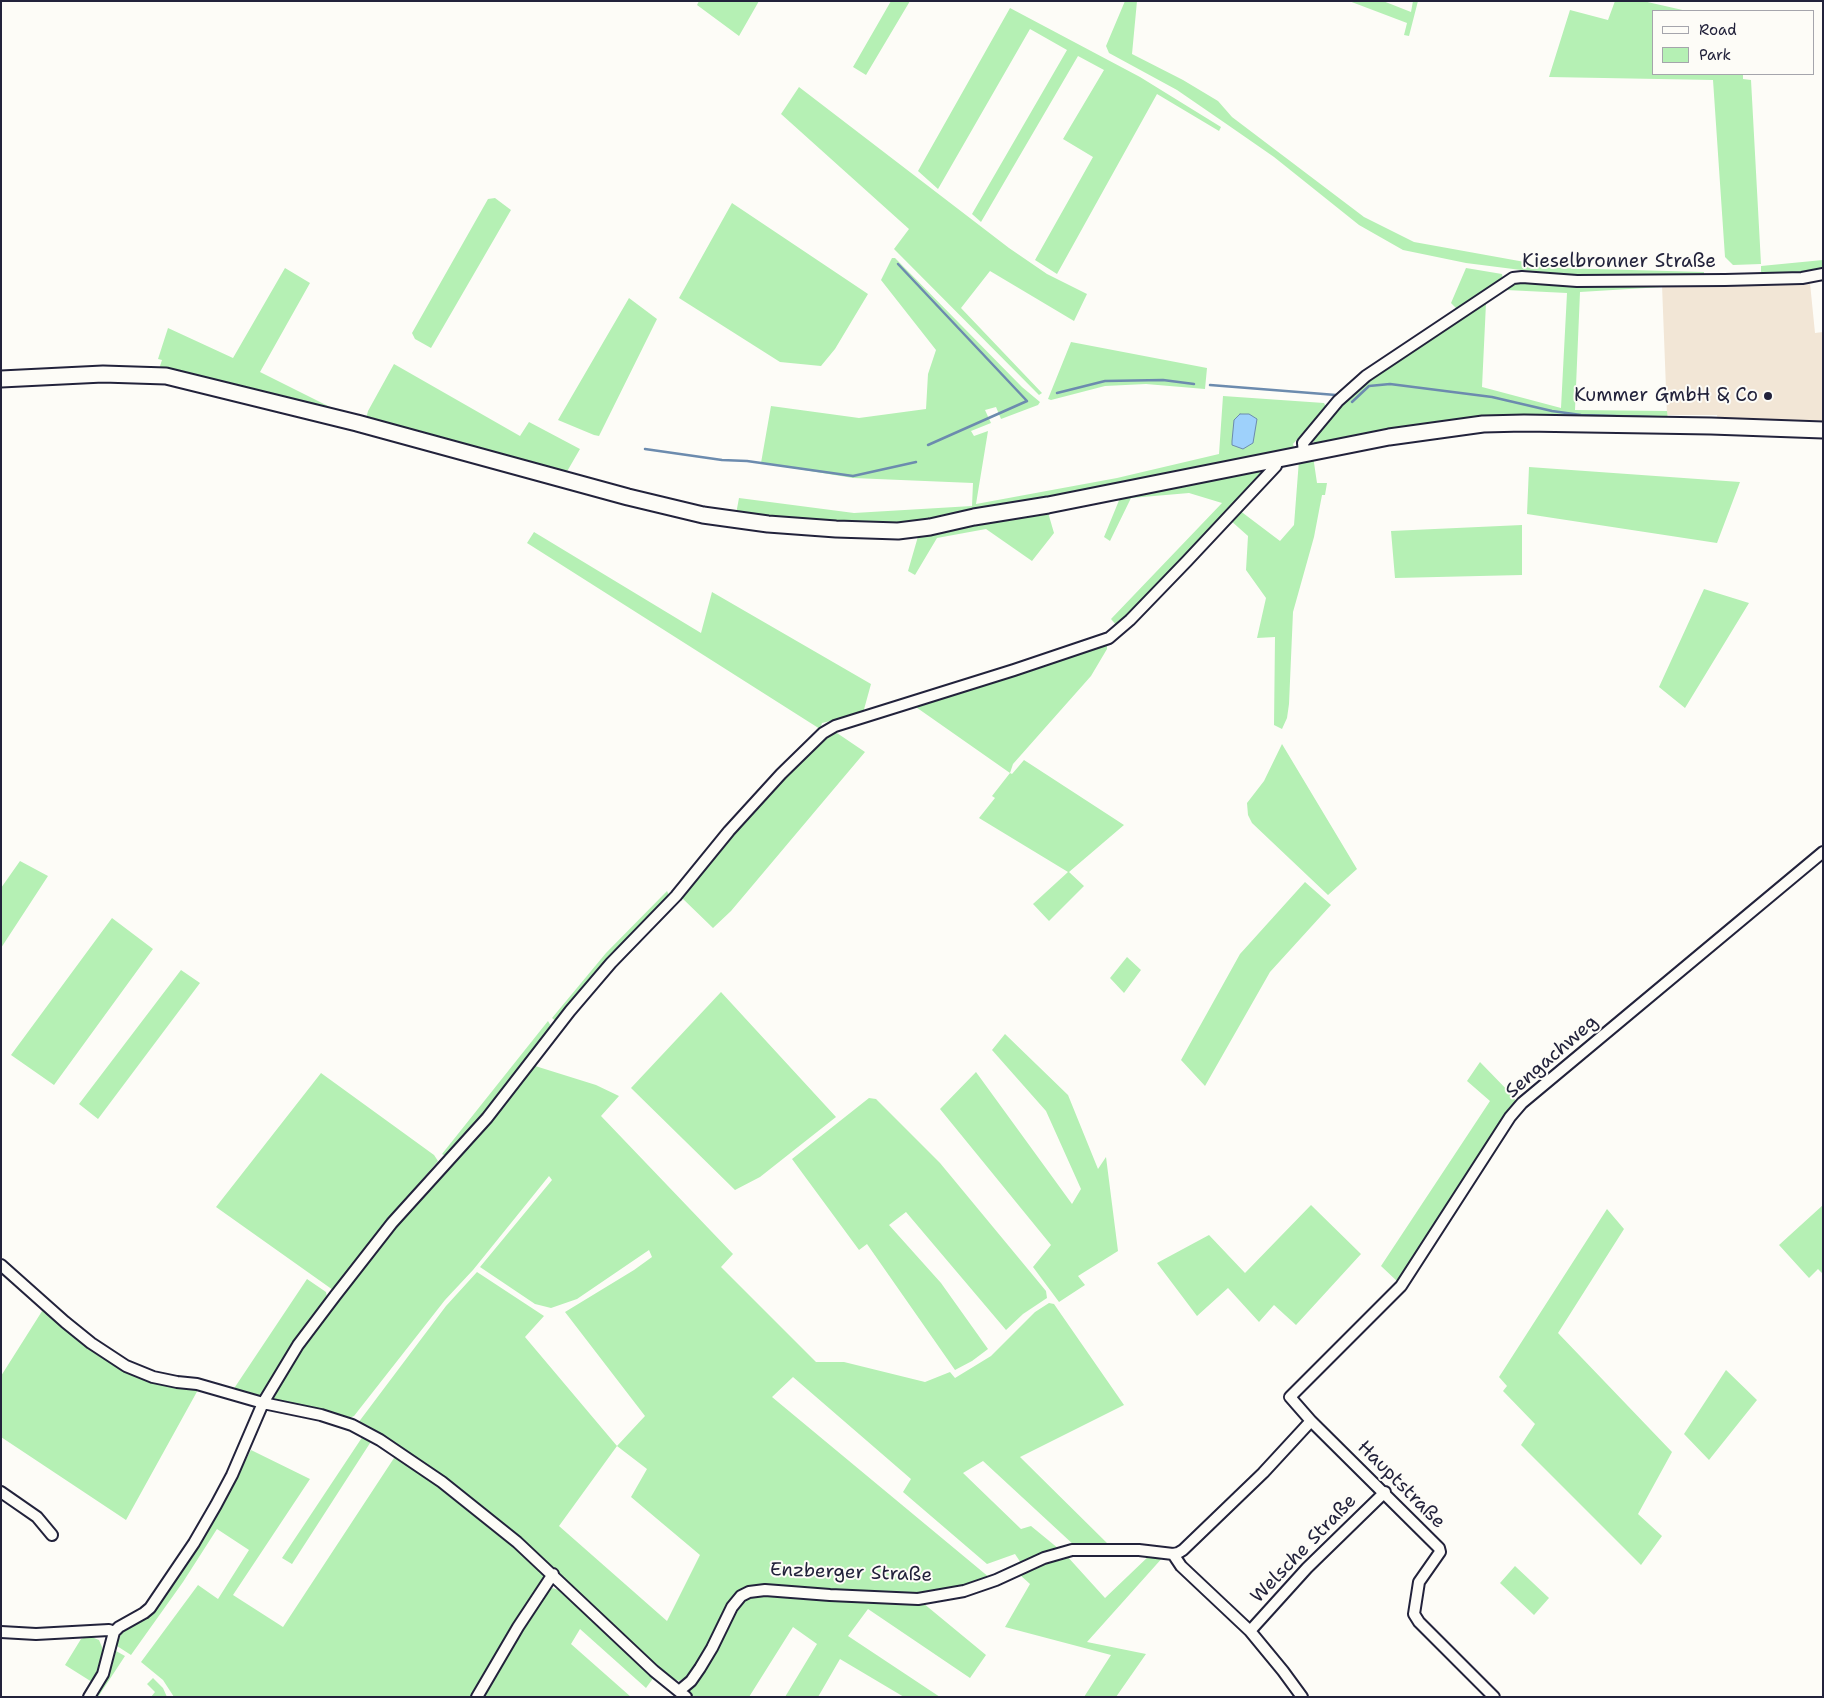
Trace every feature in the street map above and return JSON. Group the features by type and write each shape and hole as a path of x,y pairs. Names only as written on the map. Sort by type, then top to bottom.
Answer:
{"main road":[{"path":"1,379 103,374 166,376 357,423 628,497 703,515 768,524 898,531 930,527 974,517 1057,503 1388,437 1483,424 1711,426 1823,430"}],"street":[{"name":"Kieselbronner Straße","path":"1304,453 1303,443 1338,401 1366,376 1513,278 1577,281 1725,280 1802,278 1823,274"},
{"path":"89,1697 100,1681 114,1632 150,1608 194,1543 232,1475 263,1403 298,1345 392,1223 487,1118 610,963 676,896 729,831 781,774 823,734 835,726 1109,638 1130,620 1276,466 1277,458"},
{"name":"Sengachweg","path":"1290,1397 1401,1286 1510,1117 1522,1103 1823,852"},
{"path":"1,1265 65,1322 91,1343 126,1366 153,1377 197,1384 263,1403 306,1411 352,1425 380,1440 474,1506 553,1574 623,1642 682,1694"},
{"name":"Hauptstraße","path":"1290,1397 1311,1421 1385,1492 1439,1548 1440,1552 1419,1582 1414,1614 1419,1622 1494,1697"},
{"path":"1302,1697 1250,1631 1181,1566 1173,1554 1183,1550 1239,1497 1311,1421"},
{"path":"1,1492 37,1517 52,1535"},
{"name":"Welsche Straße","path":"1250,1631 1307,1568 1385,1492"},
{"name":"Enzberger Straße","path":"682,1694 712,1648 732,1607 741,1596 749,1592 765,1590 855,1597 918,1599 964,1591 996,1580 1044,1558 1072,1550 1138,1550 1173,1554"},
{"path":"478,1697 518,1627 553,1574"},
{"path":"1,1632 36,1634 109,1630 114,1632"}],"shaded area":[{"path":"1810,283 1815,333 1823,332 1823,423 1718,421 1717,415 1667,415 1662,285"}],"green space":[{"path":"699,1 759,1 739,36 697,5"},
{"path":"891,1 910,1 866,75 853,67"},
{"path":"1125,1 1137,1 1132,54 1183,80 1218,101 1232,117 1364,217 1414,242 1558,268 1704,272 1704,277 1576,277 1466,263 1403,250 1359,225 1274,157 1177,90 1109,53 1106,46"},
{"path":"1349,1 1383,1 1411,12 1413,1 1418,1 1409,36 1404,35 1407,23"},
{"path":"1615,1 1643,1 1683,10 1652,10 1652,75 1743,75 1743,79 1751,80 1761,264 1733,265 1725,257 1713,80 1549,77 1570,10 1608,20"},
{"path":"1010,8 1140,77 1221,127 1219,131 1157,94 1057,274 1035,260 1093,157 1063,139 1104,70 1078,56 981,222 972,214 1067,50 1030,29 938,189 918,171"},
{"path":"799,87 1009,248 1047,274 1087,294 1074,321 990,271 961,308 1042,393 1039,395 894,249 909,229 781,114"},
{"path":"495,198 511,210 431,348 415,339 412,333 488,199"},
{"path":"732,203 868,294 835,349 821,366 780,362 679,298"},
{"path":"892,258 895,258 1022,387 1040,402 1038,405 1001,419 996,407 985,410 991,423 971,431 974,436 988,431 976,504 1117,478 1219,454 1223,396 1324,403 1326,407 1293,444 1294,447 973,514 920,522 863,524 736,514 739,498 854,513 972,506 973,483 853,478 761,463 771,406 859,418 926,409 928,374 936,350 881,280"},
{"path":"1823,260 1823,269 1799,274 1761,274 1761,266"},
{"path":"285,268 310,283 260,372 352,418 159,369 162,360 158,359 168,328 233,358"},
{"path":"1466,268 1502,274 1503,280 1457,309 1451,303"},
{"path":"1518,281 1662,283 1662,287 1580,292 1575,410 1667,411 1668,421 1561,419 1318,445 1314,443 1313,437 1336,408 1378,372 1486,303 1482,387 1561,408 1567,293 1506,290 1508,286"},
{"path":"629,298 657,319 599,436 594,435 558,420"},
{"path":"1071,342 1207,368 1205,389 1146,384 1105,386 1051,400 1048,399"},
{"path":"394,364 520,436 529,422 580,449 565,475 366,419 368,411"},
{"path":"1313,456 1317,483 1327,483 1325,495 1322,495 1314,537 1293,612 1289,704 1287,718 1282,729 1274,725 1275,637 1257,638 1266,598 1246,570 1248,536 1230,520 1239,510 1280,541 1294,525 1299,460"},
{"path":"1529,467 1740,482 1717,543 1527,514"},
{"path":"1272,468 1132,613 1117,626 1111,619 1222,503 1189,493 1131,498 1110,541 1104,537 1122,493"},
{"path":"1047,509 1054,533 1032,561 986,529 937,538 915,575 908,571 919,533"},
{"path":"1522,525 1522,575 1395,578 1391,531"},
{"path":"534,532 701,633 712,592 871,684 863,713 822,723 820,729 527,543"},
{"path":"1704,589 1749,603 1685,708 1659,687"},
{"path":"1105,643 1107,644 1107,649 1091,676 1013,764 1010,773 913,705 1054,662"},
{"path":"834,731 865,752 731,911 713,928 682,898 683,892 784,779"},
{"path":"1282,744 1357,869 1328,895 1252,823 1248,815 1247,803 1264,781"},
{"path":"1024,760 1124,825 1069,872 1084,886 1049,921 1033,904 1068,872 979,818 995,798 992,796 1010,773 1012,774"},
{"path":"20,861 48,876 1,948 1,888"},
{"path":"1305,882 1331,905 1270,972 1205,1086 1181,1060 1240,954"},
{"path":"667,891 670,897 557,1022 552,1018 606,953"},
{"path":"112,918 153,949 54,1085 11,1055"},
{"path":"1127,957 1141,970 1124,993 1110,978"},
{"path":"181,970 200,983 98,1119 79,1104"},
{"path":"721,992 836,1117 760,1177 735,1190 631,1088"},
{"path":"548,1021 552,1028 485,1115 447,1157 442,1154"},
{"path":"1005,1034 1068,1095 1098,1169 1106,1157 1118,1251 1078,1276 1085,1285 1059,1302 1033,1267 1051,1245 940,1109 976,1072 1072,1204 1081,1189 1046,1111 992,1050"},
{"path":"1480,1062 1514,1097 1516,1103 1399,1283 1381,1266 1490,1101 1467,1081"},
{"path":"532,1065 596,1085 619,1096 601,1116 733,1254 721,1267 816,1362 844,1362 925,1382 950,1372 955,1378 991,1356 1035,1312 1049,1303 1054,1304 1124,1405 1020,1457 1108,1544 1075,1546 983,1461 963,1473 1021,1529 1031,1526 1059,1549 1021,1563 1015,1554 987,1564 903,1492 911,1479 793,1377 772,1397 990,1578 947,1593 909,1597 752,1586 737,1593 701,1660 690,1675 679,1681 668,1677 538,1555 358,1423 446,1306 477,1272 544,1316 525,1337 617,1446 645,1416 565,1312 652,1257 649,1250 577,1299 551,1308 535,1304 480,1267 552,1180 549,1176 473,1270 445,1300 354,1416 347,1419 271,1398 305,1342 404,1214","holes":["617,1446 647,1469 631,1497 700,1555 667,1621 559,1526"]},
{"path":"321,1073 434,1155 438,1161 369,1242 333,1290 216,1207"},
{"path":"869,1098 876,1099 940,1163 1046,1291 1047,1298 1023,1314 1006,1330 906,1212 889,1225 941,1283 988,1349 972,1361 955,1370 867,1244 859,1250 792,1159"},
{"path":"1311,1205 1361,1254 1296,1325 1274,1305 1259,1322 1228,1288 1197,1316 1157,1263 1209,1235 1245,1273"},
{"path":"1823,1205 1823,1274 1818,1269 1809,1278 1779,1245"},
{"path":"1607,1209 1624,1229 1558,1333 1672,1452 1638,1514 1662,1536 1641,1565 1521,1445 1535,1424 1503,1391 1507,1386 1499,1377"},
{"path":"307,1279 326,1292 327,1297 260,1397 233,1390"},
{"path":"44,1308 107,1357 199,1388 126,1520 1,1437 1,1376"},
{"path":"1726,1370 1757,1400 1709,1460 1684,1434"},
{"path":"363,1436 372,1440 292,1564 282,1558"},
{"path":"251,1450 310,1479 233,1595 283,1627 396,1455 506,1538 544,1571 546,1578 474,1697 174,1697 163,1680 141,1662 198,1585 218,1599 249,1550 217,1529 183,1582 131,1655 117,1646 123,1631 151,1614 211,1524"},
{"path":"1151,1554 1164,1556 1087,1642 1146,1654 1116,1697 1084,1697 1111,1655 1005,1627 1030,1584 1019,1574 1046,1561 1066,1555 1105,1598"},
{"path":"1515,1566 1549,1598 1534,1615 1500,1583"},
{"path":"552,1588 564,1591 654,1677 646,1688 580,1629 571,1644 631,1697 483,1697 543,1596"},
{"path":"770,1594 878,1602 923,1603 986,1655 970,1678 868,1609 848,1636 940,1697 904,1697 840,1659 818,1697 785,1697 817,1644 793,1627 749,1697 690,1697 687,1695 688,1689 701,1677 740,1603 753,1595"},
{"path":"89,1636 99,1640 103,1657 92,1682 65,1665 81,1639"},
{"path":"116,1651 125,1656 98,1697 94,1697 111,1669"},
{"path":"153,1678 163,1688 167,1697 151,1697 155,1692 147,1684"}],"water":[{"path":"1240,414 1249,414 1257,419 1253,443 1243,449 1232,445 1234,420"}],"waterway":[{"path":"898,264 1027,401 928,445"},
{"path":"1057,393 1105,381 1163,380 1194,384"},
{"path":"1352,402 1369,386 1390,384 1492,397 1552,411 1581,415 1717,419"},
{"path":"1210,385 1336,395"},
{"path":"645,449 853,476 916,462"}],"place":[{"name":"Kummer GmbH & Co","path":"1768,396"}]}
